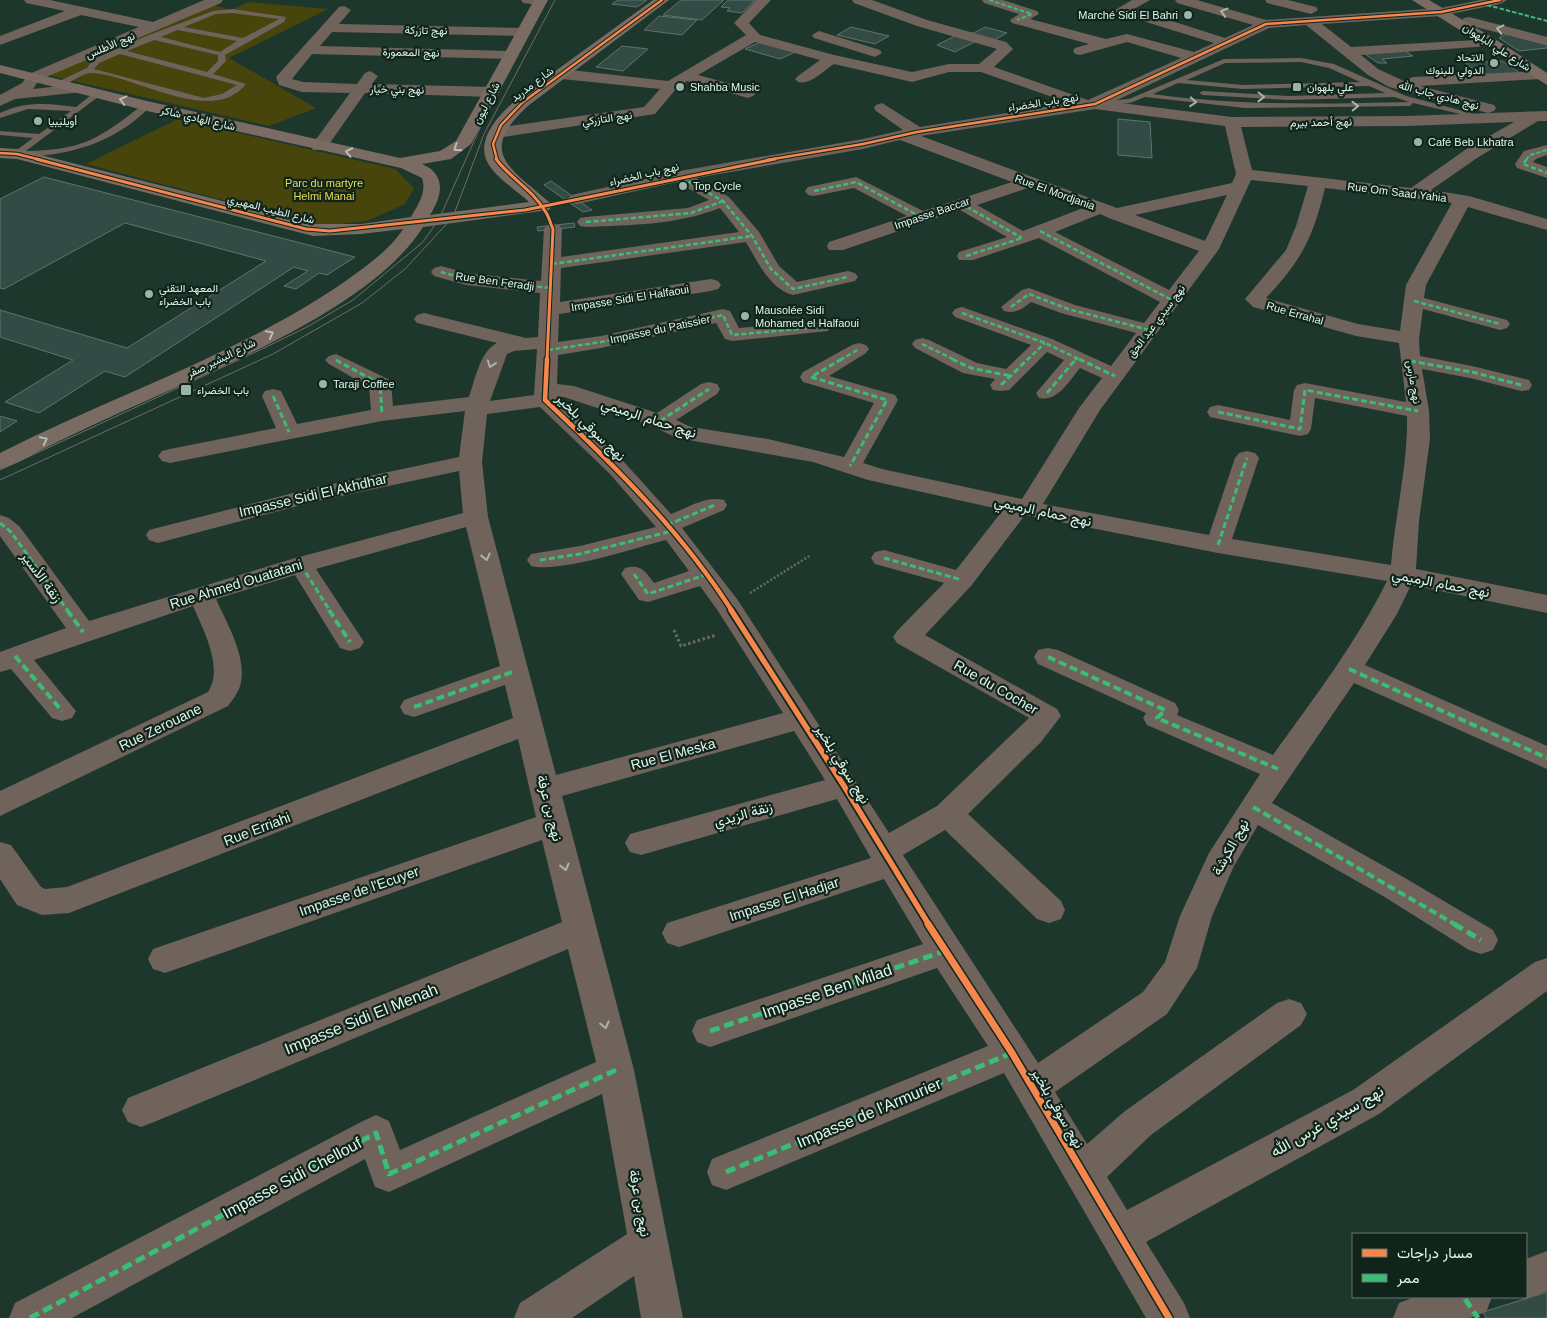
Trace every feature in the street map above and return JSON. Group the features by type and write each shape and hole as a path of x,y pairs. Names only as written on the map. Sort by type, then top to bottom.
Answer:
{"street":[{"path":"31,0 153,32"},
{"name":"نهج الأطلس","path":"4,99 30,84 34,77 153,32 216,0"},
{"name":"شارع ليون","path":"397,162 432,158 456,150 469,137 512,55 536,0"},
{"name":"شارع مدريد","path":"496,133 505,118 662,0"},
{"path":"764,0 742,23 753,33 754,37 831,59 912,77 949,68 983,68 1091,104"},
{"path":"859,0 1006,49 983,68"},
{"path":"989,0 1032,14 1017,20 1106,44"},
{"path":"1143,0 1122,10 1225,42"},
{"path":"1182,0 1266,24"},
{"path":"1272,0 1310,16"},
{"name":"نهج هادي جاب الله","path":"1296,0 1348,52 1395,89 1537,117"},
{"name":"شارع علي البلهوان","path":"1419,0 1490,42 1543,77"},
{"name":"نهج باب الخضراء","path":"543,206 680,176 863,144 908,133 1091,104 1266,24 1310,16 1328,20 1444,14 1500,0"},
{"path":"1484,4 1547,22"},
{"path":"310,50 344,10"},
{"path":"0,41 78,11"},
{"path":"1444,14 1547,41"},
{"path":"319,146 413,17"},
{"path":"8,24 32,29"},
{"path":"788,47 845,26"},
{"name":"نهج تازركة","path":"328,28 523,32"},
{"path":"819,35 893,57"},
{"name":"نهج التازركي","path":"496,133 649,111 671,86 685,76 754,37"},
{"path":"1080,51 1130,38 1194,57"},
{"path":"1348,52 1490,42"},
{"name":"نهج المعمورة","path":"310,50 512,55"},
{"name":"نهج بني خيار","path":"310,50 284,77 284,82 302,87 492,92"},
{"path":"803,79 831,59"},
{"name":"شارع الهادي شاكر","path":"0,69 147,106 397,162"},
{"path":"562,74 671,86"},
{"path":"685,76 748,93"},
{"path":"1395,89 1543,77"},
{"path":"4,99 43,91 78,89"},
{"name":"نهج أحمد بيرم","path":"1091,104 1232,122 1407,121 1537,117"},
{"name":"Rue El Mordjania","path":"882,108 908,133 1028,182 1210,249"},
{"path":"1416,192 1471,154 1537,117"},
{"path":"1232,122 1242,181"},
{"path":"453,217 484,208 500,191 493,148 496,133"},
{"path":"1547,150 1530,156 1524,164 1547,173"},
{"name":"شارع الطيب المهيري","path":"8,153 306,229 345,231 543,206"},
{"name":"شارع البشير صفر","path":"4,455 287,326 358,280 397,249 420,221 434,187 431,176 425,170 397,162"},
{"path":"496,163 543,206"},
{"path":"680,176 723,201 752,236 771,269 793,289 848,277"},
{"name":"Rue Om Saad Yahia","path":"966,256 1108,211 1242,181 1318,183 1416,192 1463,200 1547,225"},
{"name":"نهج سيدي عبد الحق","path":"1024,507 1090,408 1210,249 1242,181"},
{"path":"814,191 856,182 921,217"},
{"name":"Impasse Baccar","path":"836,246 1028,182"},
{"name":"Rue Errahal","path":"1318,183 1310,213 1296,249 1285,265 1255,299 1260,303 1346,327 1409,339"},
{"name":"نهج مارس","path":"1403,575 1407,521 1419,439 1418,412 1410,362 1409,339 1416,285 1463,200"},
{"path":"586,222 652,218 691,212 723,201"},
{"path":"960,204 1022,238"},
{"name":"نهج سوقي بلخير","path":"543,206 553,227 549,310 540,345 546,395 618,468 670,528 779,682 800,719 844,786 945,951 1012,1053 1169,1318"},
{"path":"1040,232 1172,300"},
{"path":"552,264 752,236"},
{"name":"Rue Ben Feradji","path":"441,272 466,279 550,288"},
{"name":"Impasse Sidi El Halfaoui","path":"549,310 712,286"},
{"path":"1011,307 1029,294 1068,310 1149,330"},
{"path":"1414,301 1500,324"},
{"path":"962,313 1045,343 1115,376"},
{"name":"Impasse du Patissier","path":"540,345 600,342 723,315 732,335 821,327"},
{"path":"424,319 540,345"},
{"path":"922,344 971,368 1006,381 1045,343"},
{"name":"نهج بن عرفة","path":"540,345 506,347 495,354 477,406 470,462 476,517 616,1070 662,1318"},
{"path":"850,466 887,400 811,377 859,349"},
{"path":"1047,393 1077,358"},
{"path":"336,360 380,384 382,414"},
{"path":"1410,362 1472,372 1521,385"},
{"path":"660,421 709,389"},
{"path":"1218,412 1300,429 1305,390 1418,412"},
{"name":"نهج حمام الرميمي","path":"170,456 382,414 477,406 566,391 660,421 685,433 768,446 850,466 876,475 1134,531 1403,575 1547,604"},
{"path":"273,396 290,432"},
{"path":"1218,545 1247,458"},
{"name":"Impasse Sidi El Akhdhar","path":"158,535 253,509 403,474 470,462"},
{"path":"540,560 580,554 670,528 715,505"},
{"name":"Rue du Cocher","path":"886,857 948,814 1030,735 1047,716 907,636 962,580 1024,507"},
{"name":"Rue Ahmed Ouatatani","path":"8,659 83,632 200,595 357,548 476,517"},
{"name":"زنقة الأسير","path":"0,522 11,532 83,632"},
{"path":"884,558 962,580"},
{"path":"302,565 350,642"},
{"path":"634,574 648,594 705,575"},
{"name":"نهج الكرشة","path":"1032,1087 1155,1003 1180,968 1196,916 1216,871 1253,807 1349,669 1384,614 1403,575"},
{"name":"Rue Zerouane","path":"0,804 214,701 224,694 229,672 222,645 200,595"},
{"path":"1048,657 1165,710 1157,718 1278,769"},
{"path":"8,659 62,711"},
{"path":"1349,669 1547,758"},
{"path":"414,707 515,671"},
{"name":"Rue El Meska","path":"545,789 800,719"},
{"name":"Rue Erriahi","path":"0,854 29,896 42,902 69,900 529,724"},
{"name":"زنقة الزيدي","path":"641,843 844,786"},
{"path":"1253,807 1394,887 1481,940"},
{"path":"948,814 1049,910"},
{"name":"Impasse de l'Ecuyer","path":"165,959 554,823"},
{"name":"Impasse El Hadjar","path":"678,933 886,857"},
{"name":"Impasse Sidi El Menah","path":"141,1110 581,928"},
{"name":"Impasse Ben Milad","path":"710,1031 945,951"},
{"name":"نهج سيدي غرس الله","path":"1119,1235 1366,1102 1547,972"},
{"path":"1083,1173 1138,1122 1289,1014"},
{"name":"Impasse de l'Armurier","path":"726,1172 1012,1053"},
{"name":"Impasse Sidi Chellouf","path":"30,1318 376,1133 389,1174 616,1070"},
{"path":"535,1318 647,1244"},
{"path":"1527,1279 1547,1272"},
{"path":"1414,1318 1471,1305"}],"lane":[{"path":"57,84 90,70 96,62 153,32 176,28 215,12 223,11 283,17 282,21 221,54 153,32"},
{"path":"176,28 244,40"},
{"path":"90,70 204,100 215,99 238,90 242,84 119,51"},
{"path":"208,75 222,61 221,54"},
{"path":"1091,104 1130,101 1224,61 1301,60 1331,66 1370,84"},
{"path":"1192,74 1241,78 1353,76"},
{"path":"1176,81 1243,87 1370,84 1395,89 1426,104 1486,118"},
{"path":"1160,88 1240,96 1395,89"},
{"path":"8,153 40,136 98,94"},
{"path":"1144,94 1182,101 1245,107 1296,108 1426,104"},
{"path":"0,116 10,110 33,105 77,109"},
{"path":"8,153 57,152 92,143 105,137 147,106"},
{"path":"0,132 40,136"}],"path":[{"path":"674,630 680,646 734,616 772,581 812,554"}],"green space":[{"path":"248,2 328,9 229,58 316,108 269,126 47,75 213,5 231,10"},
{"name":"Parc du martyre Helmi Manai","path":"178,119 395,169 414,188 405,204 367,221 321,226 86,164"}],"building":[{"path":"618,0 647,0 637,7 612,4"},
{"path":"681,0 724,0 702,20 663,15"},
{"path":"728,0 755,0 742,13 727,11 730,8 721,7"},
{"path":"659,16 697,20 682,35 644,30"},
{"path":"851,27 889,36 875,44 837,35"},
{"path":"985,27 1007,33 992,41 968,33 974,33"},
{"path":"1506,34 1547,45 1547,48 1519,51 1499,38"},
{"path":"955,36 976,41 955,52 937,45"},
{"path":"760,42 795,52 780,59 745,49"},
{"path":"622,46 648,49 623,71 596,67"},
{"path":"1405,51 1413,56 1382,59 1387,63 1378,63 1365,54"},
{"path":"1502,61 1520,73 1483,76 1465,63"},
{"path":"1118,119 1150,122 1152,158 1118,155"},
{"path":"44,177 355,257 327,275 319,273 296,289 284,286 308,271 294,267 125,377 105,371 39,413 5,402 73,360 0,337 0,310 127,348 266,261 125,223 4,289 0,288 0,199"},
{"path":"551,181 592,210 583,212 544,185"},
{"path":"574,223 575,227 538,231 537,227"},
{"path":"0,416 17,421 0,432"},
{"path":"1547,1292 1547,1318 1486,1318 1483,1312"}],"tram line":[{"path":"0,480 273,354 362,303 405,269 453,217 484,134 555,0"},
{"path":"0,470 262,349 307,327 353,300 423,242 439,219 484,119"}],"marked path":[{"path":"989,0 1032,14 1017,20"},
{"path":"1487,5 1547,21"},
{"path":"1547,150 1530,155 1523,164 1547,173"},
{"path":"682,178 723,201 752,236 771,269 793,289 848,277"},
{"path":"814,191 856,182 921,217"},
{"path":"586,222 652,218 691,213 723,201"},
{"path":"960,203 1022,238"},
{"path":"1040,231 1172,300"},
{"path":"552,264 752,236"},
{"path":"966,256 1022,238"},
{"path":"441,272 466,279 550,288"},
{"path":"1011,307 1029,294 1068,309 1149,330"},
{"path":"1414,301 1500,324"},
{"path":"962,313 1045,343 1115,376"},
{"path":"548,350 601,342 723,315 732,335 821,327"},
{"path":"1001,385 1045,343"},
{"path":"922,344 971,368 1011,376"},
{"path":"850,466 887,400 811,377 859,349"},
{"path":"1047,393 1077,358"},
{"path":"336,360 380,384 382,414"},
{"path":"1410,361 1472,372 1521,385"},
{"path":"660,421 709,389"},
{"path":"1218,412 1300,429 1305,390 1418,411"},
{"path":"273,396 289,432"},
{"path":"1218,545 1247,458"},
{"path":"667,525 715,505"},
{"path":"0,523 11,532 83,632"},
{"path":"540,560 580,554 672,531"},
{"path":"884,558 962,580"},
{"path":"301,565 350,642"},
{"path":"634,574 648,594 705,575"},
{"path":"15,656 62,711"},
{"path":"1048,657 1165,710 1157,718 1278,769"},
{"path":"1349,669 1547,758"},
{"path":"414,707 515,671"},
{"path":"1253,807 1394,887 1481,940"},
{"path":"710,1031 945,951"},
{"path":"726,1172 1012,1053"},
{"path":"30,1318 376,1133 389,1174 616,1070"},
{"path":"1465,1299 1478,1318"}],"cycle path":[{"path":"662,0 523,102 501,125 493,144 495,158 504,171 532,195 545,210 553,229 545,400 617,468 672,531 728,605 844,786 945,951 1012,1053 1169,1318"},
{"path":"0,153 17,154 306,229 330,231 361,229 525,210 745,164 863,144 917,132 1095,104 1266,24 1441,12 1500,0"}],"place":[{"name":"Marché Sidi El Bahri","path":"1188,15"},
{"name":"الاتحاد الدولي للبنوك","path":"1494,63"},
{"name":"Shahba Music","path":"680,87"},
{"name":"علي بلهوان","path":"1297,87"},
{"name":"أويليبيا","path":"38,121"},
{"name":"Café Beb Lkhatra","path":"1418,142"},
{"name":"Top Cycle","path":"683,186"},
{"name":"المعهد التقني باب الخضراء","path":"149,294"},
{"name":"Mausolée Sidi Mohamed el Halfaoui","path":"745,316"},
{"name":"Taraji Coffee","path":"323,384"},
{"name":"باب الخضراء","path":"186,390"}]}
